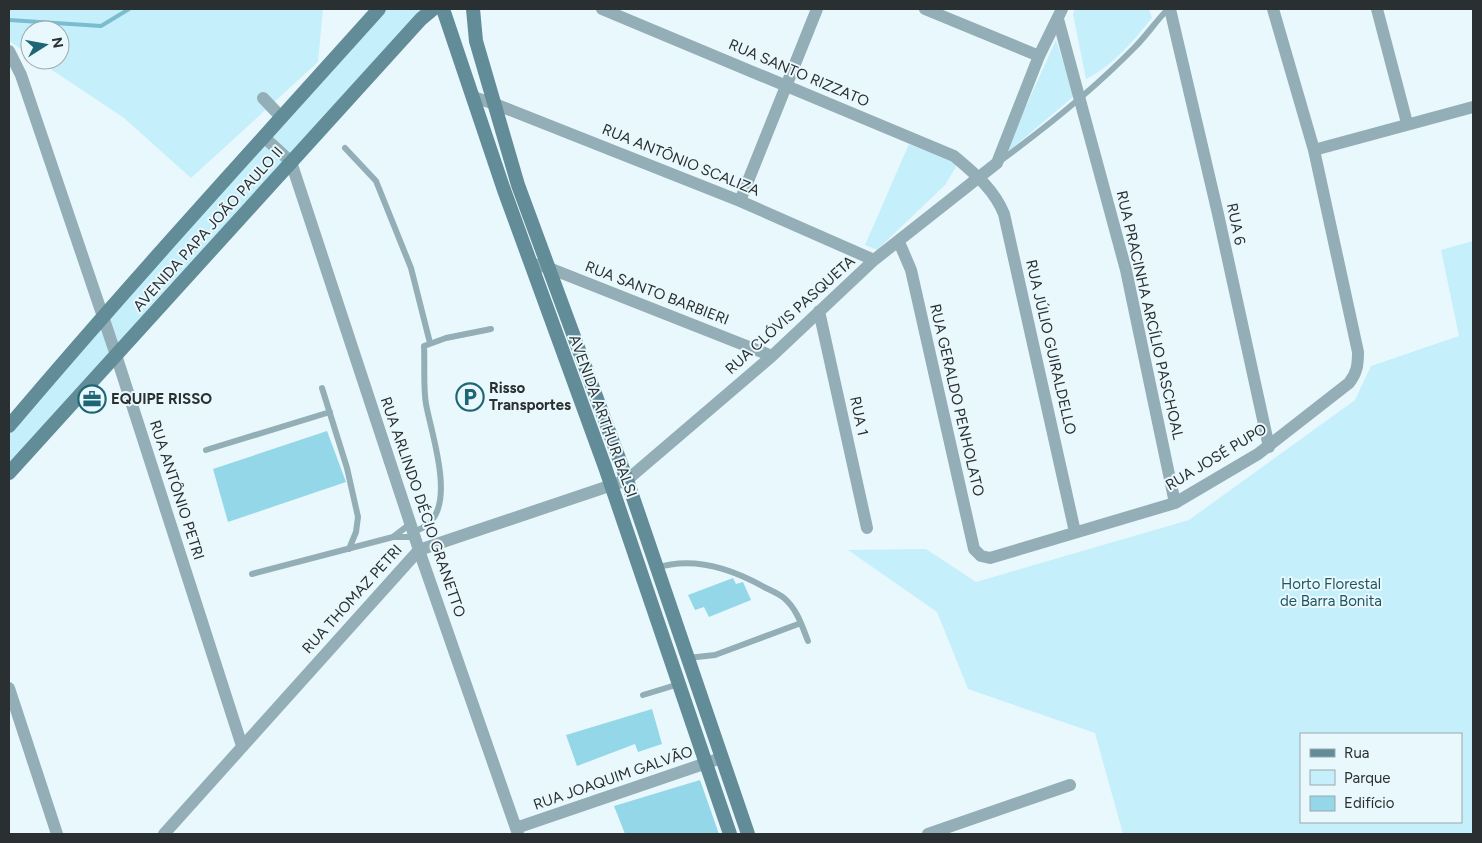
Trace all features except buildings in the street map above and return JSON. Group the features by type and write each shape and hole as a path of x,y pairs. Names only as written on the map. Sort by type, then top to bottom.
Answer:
{"main road":[{"name":"AVENIDA PAPA JOÃO PAULO II","path":"9,426 102,316 265,138 379,9"},
{"name":"AVENIDA PAPA JOÃO PAULO II","path":"9,473 421,19 434,9"},
{"name":"AVENIDA ARTHUR BALSI","path":"443,9 530,263 611,485 730,834"},
{"name":"AVENIDA ARTHUR BALSI","path":"473,9 476,41 518,185 627,480 748,834"},
{"path":"641,572 656,568"}],"street":[{"name":"RUA SANTO RIZZATO","path":"602,9 954,156 978,176"},
{"path":"740,201 817,9"},
{"path":"925,9 1039,56"},
{"name":"RUA 6","path":"1169,9 1218,214 1269,446"},
{"path":"1273,9 1314,150 1407,123 1473,107"},
{"path":"1377,9 1407,123"},
{"path":"997,164 1039,56 1060,14"},
{"name":"RUA PRACINHA ARCÍLIO PASCHOAL","path":"1060,14 1126,270 1175,503"},
{"name":"RUA ANTÔNIO PETRI","path":"9,51 21,75 116,355 242,746"},
{"name":"RUA ANTÔNIO SCALIZA","path":"472,97 495,104 740,201 874,260"},
{"path":"263,98 282,118"},
{"path":"265,138 291,162"},
{"name":"RUA JOSÉ PUPO","path":"990,558 1175,503 1269,446 1355,376 1358,366 1358,352 1314,150"},
{"name":"RUA ARLINDO DÉCIO GRANETTO","path":"291,162 419,550 517,831"},
{"name":"RUA CLÓVIS PASQUETA","path":"627,480 772,356 874,260 899,242 978,176 997,164"},
{"name":"RUA JÚLIO GUIRALDELLO","path":"978,176 998,198 1004,214 1075,532"},
{"name":"RUA GERALDO PENHOLATO","path":"899,242 913,280 974,549 981,556 990,558"},
{"name":"RUA SANTO BARBIERI","path":"530,263 549,268 772,356"},
{"name":"RUA 1","path":"819,311 867,528"},
{"name":"RUA THOMAZ PETRI","path":"164,834 419,550 627,480"},
{"path":"9,688 57,834"},
{"name":"RUA JOAQUIM GALVÃO","path":"517,831 721,758"},
{"path":"928,834 1070,785"}],"lane":[{"path":"997,164 1051,124 1081,98 1136,46 1169,9"},
{"path":"345,148 376,180 411,268 430,343"},
{"path":"252,574 394,537 426,527 434,519 439,502 440,462 426,402 424,346 491,329"},
{"path":"322,388 348,468 358,517 356,532 349,549"},
{"path":"206,450 330,412"},
{"path":"394,537 413,531"},
{"path":"656,568 670,564 702,564 740,574 784,598 798,615 808,641"},
{"path":"687,658 715,655 801,623"},
{"path":"643,695 679,684"}],"green space":[{"path":"9,9 323,9 318,62 191,178 124,118 52,70 70,70 70,20 20,20 20,48 9,41"},
{"path":"381,9 427,9 291,160 267,138"},
{"path":"1075,9 1149,9 1152,18 1114,60 1086,79 1073,14"},
{"path":"1056,40 1074,96 1004,155"},
{"path":"265,139 289,162 117,351 104,317"},
{"path":"909,144 954,162 956,167 945,185 877,250 865,245"},
{"name":"Horto Florestal de Barra Bonita","path":"1473,241 1473,834 1123,834 1095,733 968,689 937,612 848,550 926,549 976,582 1189,520 1355,400 1371,366 1459,336 1441,250"},
{"path":"102,319 114,354 9,471 9,428"}],"waterway":[{"path":"9,20 101,26 129,9"}],"place":[{"name":"Risso Transportes","path":"470,397"},
{"name":"EQUIPE RISSO","path":"92,399"}]}
